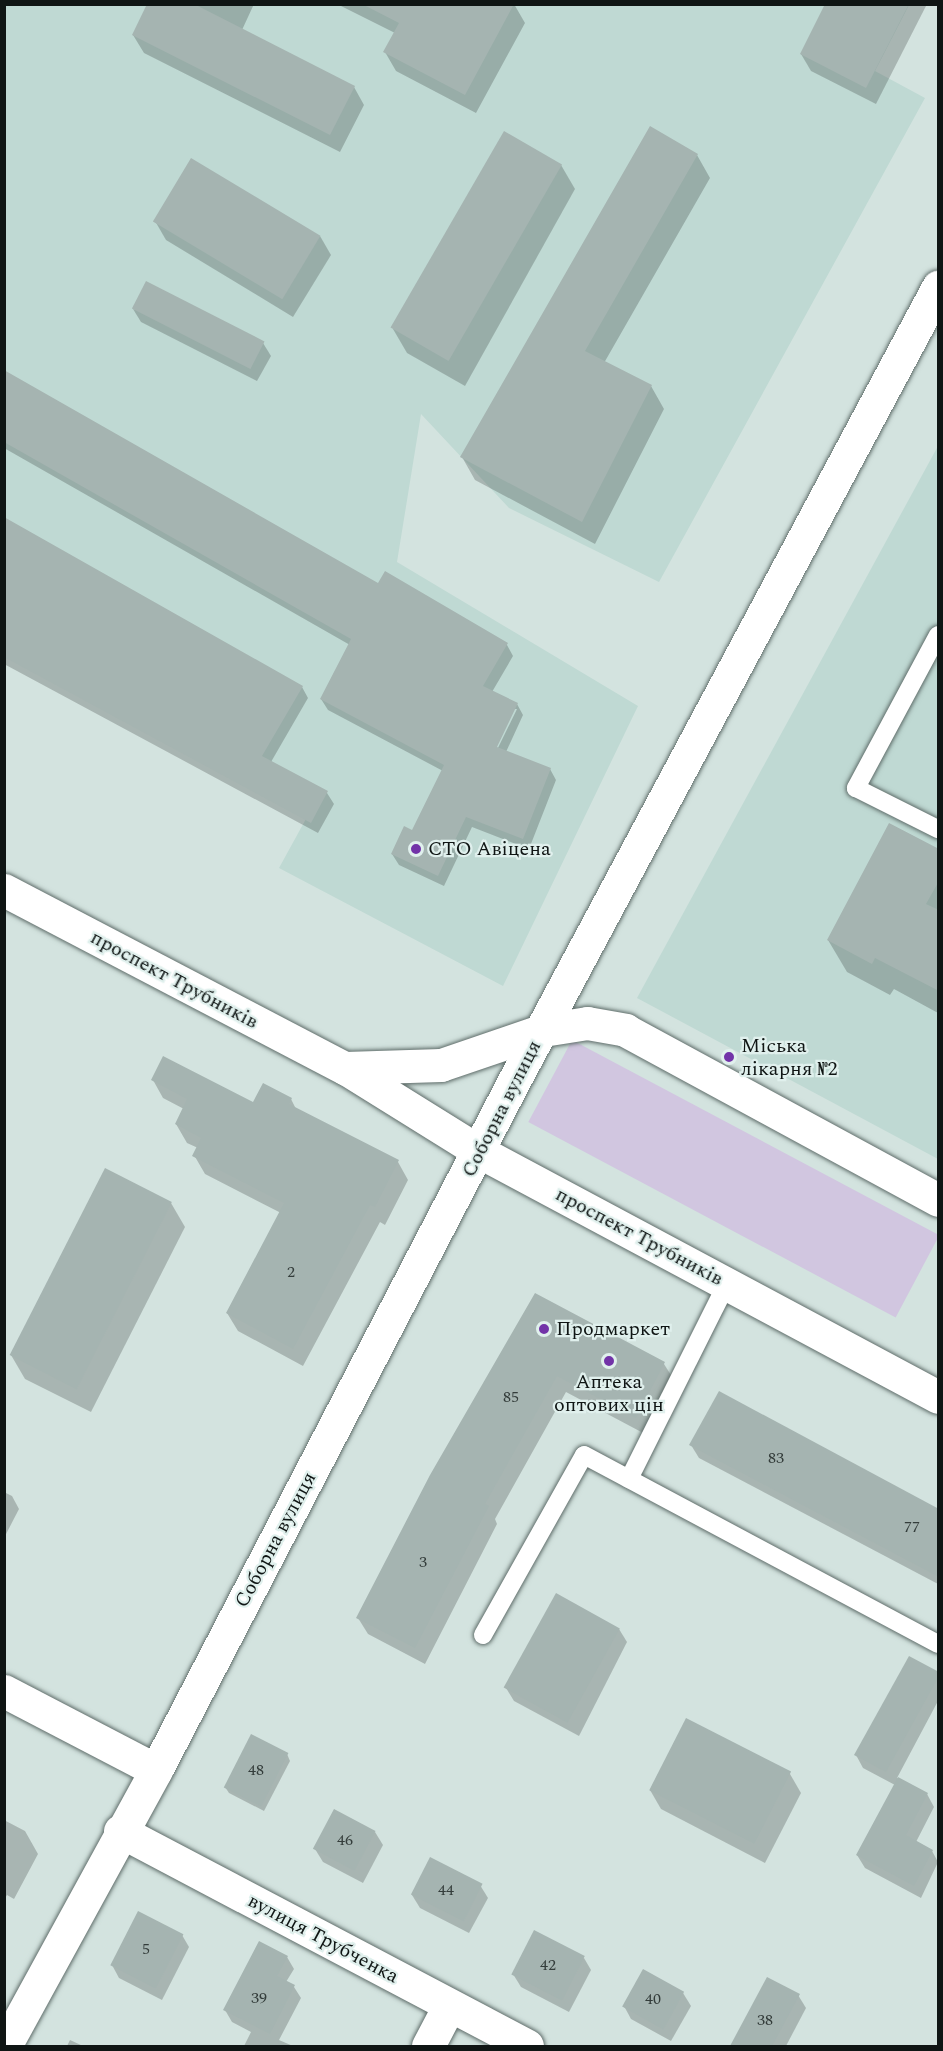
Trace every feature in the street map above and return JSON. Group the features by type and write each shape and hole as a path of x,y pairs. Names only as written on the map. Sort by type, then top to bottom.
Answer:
{"street":[{"name":"Соборна вулиця","path":"4,2046 120,1831 156,1770 543,1030 939,287"},
{"name":"проспект Трубників","path":"4,890 345,1068 480,1152 939,1397"},
{"name":"проспект Трубників","path":"345,1068 441,1065 543,1030 587,1023 625,1030 939,1200"},
{"path":"4,1691 156,1770"},
{"name":"вулиця Трубченка","path":"120,1831 527,2046"},
{"path":"428,2046 449,2006"}],"lane":[{"path":"939,635 856,788 939,830"},
{"path":"629,1479 727,1283"},
{"path":"483,1635 584,1455 939,1644"}],"shaded area":[{"path":"4,5 909,5 875,71 925,98 659,582 509,508 421,414 397,562 638,706 503,986 279,868 307,817 5,655"},
{"path":"938,446 938,1159 637,998"},
{"path":"572,1040 938,1235 896,1317 528,1122"}],"building":[{"path":"147,4 194,4 355,86 330,135 132,35"},
{"path":"362,4 514,4 465,95 383,52 399,23"},
{"path":"825,4 909,4 866,88 800,54"},
{"path":"650,126 698,154 585,351 652,385 582,522 460,457"},
{"path":"504,131 562,164 449,361 390,328"},
{"path":"191,158 320,236 282,299 153,221"},
{"path":"146,281 265,341 250,369 132,309"},
{"path":"4,370 378,583 385,571 508,643 483,686 518,703 497,747 551,768 523,839 466,817 438,876 391,854 404,826 412,830 444,765 320,699 351,639 4,442"},
{"path":"4,517 303,686 262,756 328,791 311,823 4,657"},
{"path":"889,823 939,849 939,881 926,904 939,910 939,991 875,958 872,964 827,940"},
{"path":"163,1056 253,1102 263,1083 292,1098 289,1104 399,1160 375,1207 370,1205 293,1349 226,1313 284,1203 192,1156 201,1138 175,1124 187,1099 151,1080"},
{"path":"105,1168 172,1202 76,1389 10,1355"},
{"path":"535,1293 665,1362 636,1418 557,1376 485,1504 489,1506 415,1648 356,1618 430,1475"},
{"path":"719,1391 939,1509 939,1577 689,1445"},
{"path":"556,1593 620,1628 567,1723 504,1687"},
{"path":"909,1656 939,1672 939,1676 886,1772 854,1755"},
{"path":"686,1718 791,1772 754,1844 649,1790"},
{"path":"251,1734 288,1753 261,1807 224,1787"},
{"path":"898,1777 928,1793 906,1835 933,1850 914,1886 856,1855"},
{"path":"334,1809 375,1831 354,1871 313,1849"},
{"path":"430,1857 483,1884 464,1921 411,1894"},
{"path":"138,1911 183,1934 156,1989 110,1965"},
{"path":"534,1930 585,1956 562,2000 511,1975"},
{"path":"259,1941 288,1956 277,1976 295,1985 270,2034 223,2010"},
{"path":"643,1969 684,1992 663,2029 622,2007"},
{"path":"767,1977 800,1994 772,2046 730,2046"}],"place":[{"name":"СТО Авіцена","path":"416,849"},
{"name":"Міська лікарня №2","path":"729,1057"},
{"name":"Продмаркет","path":"544,1329"},
{"name":"Аптека оптових цін","path":"609,1361"}]}
